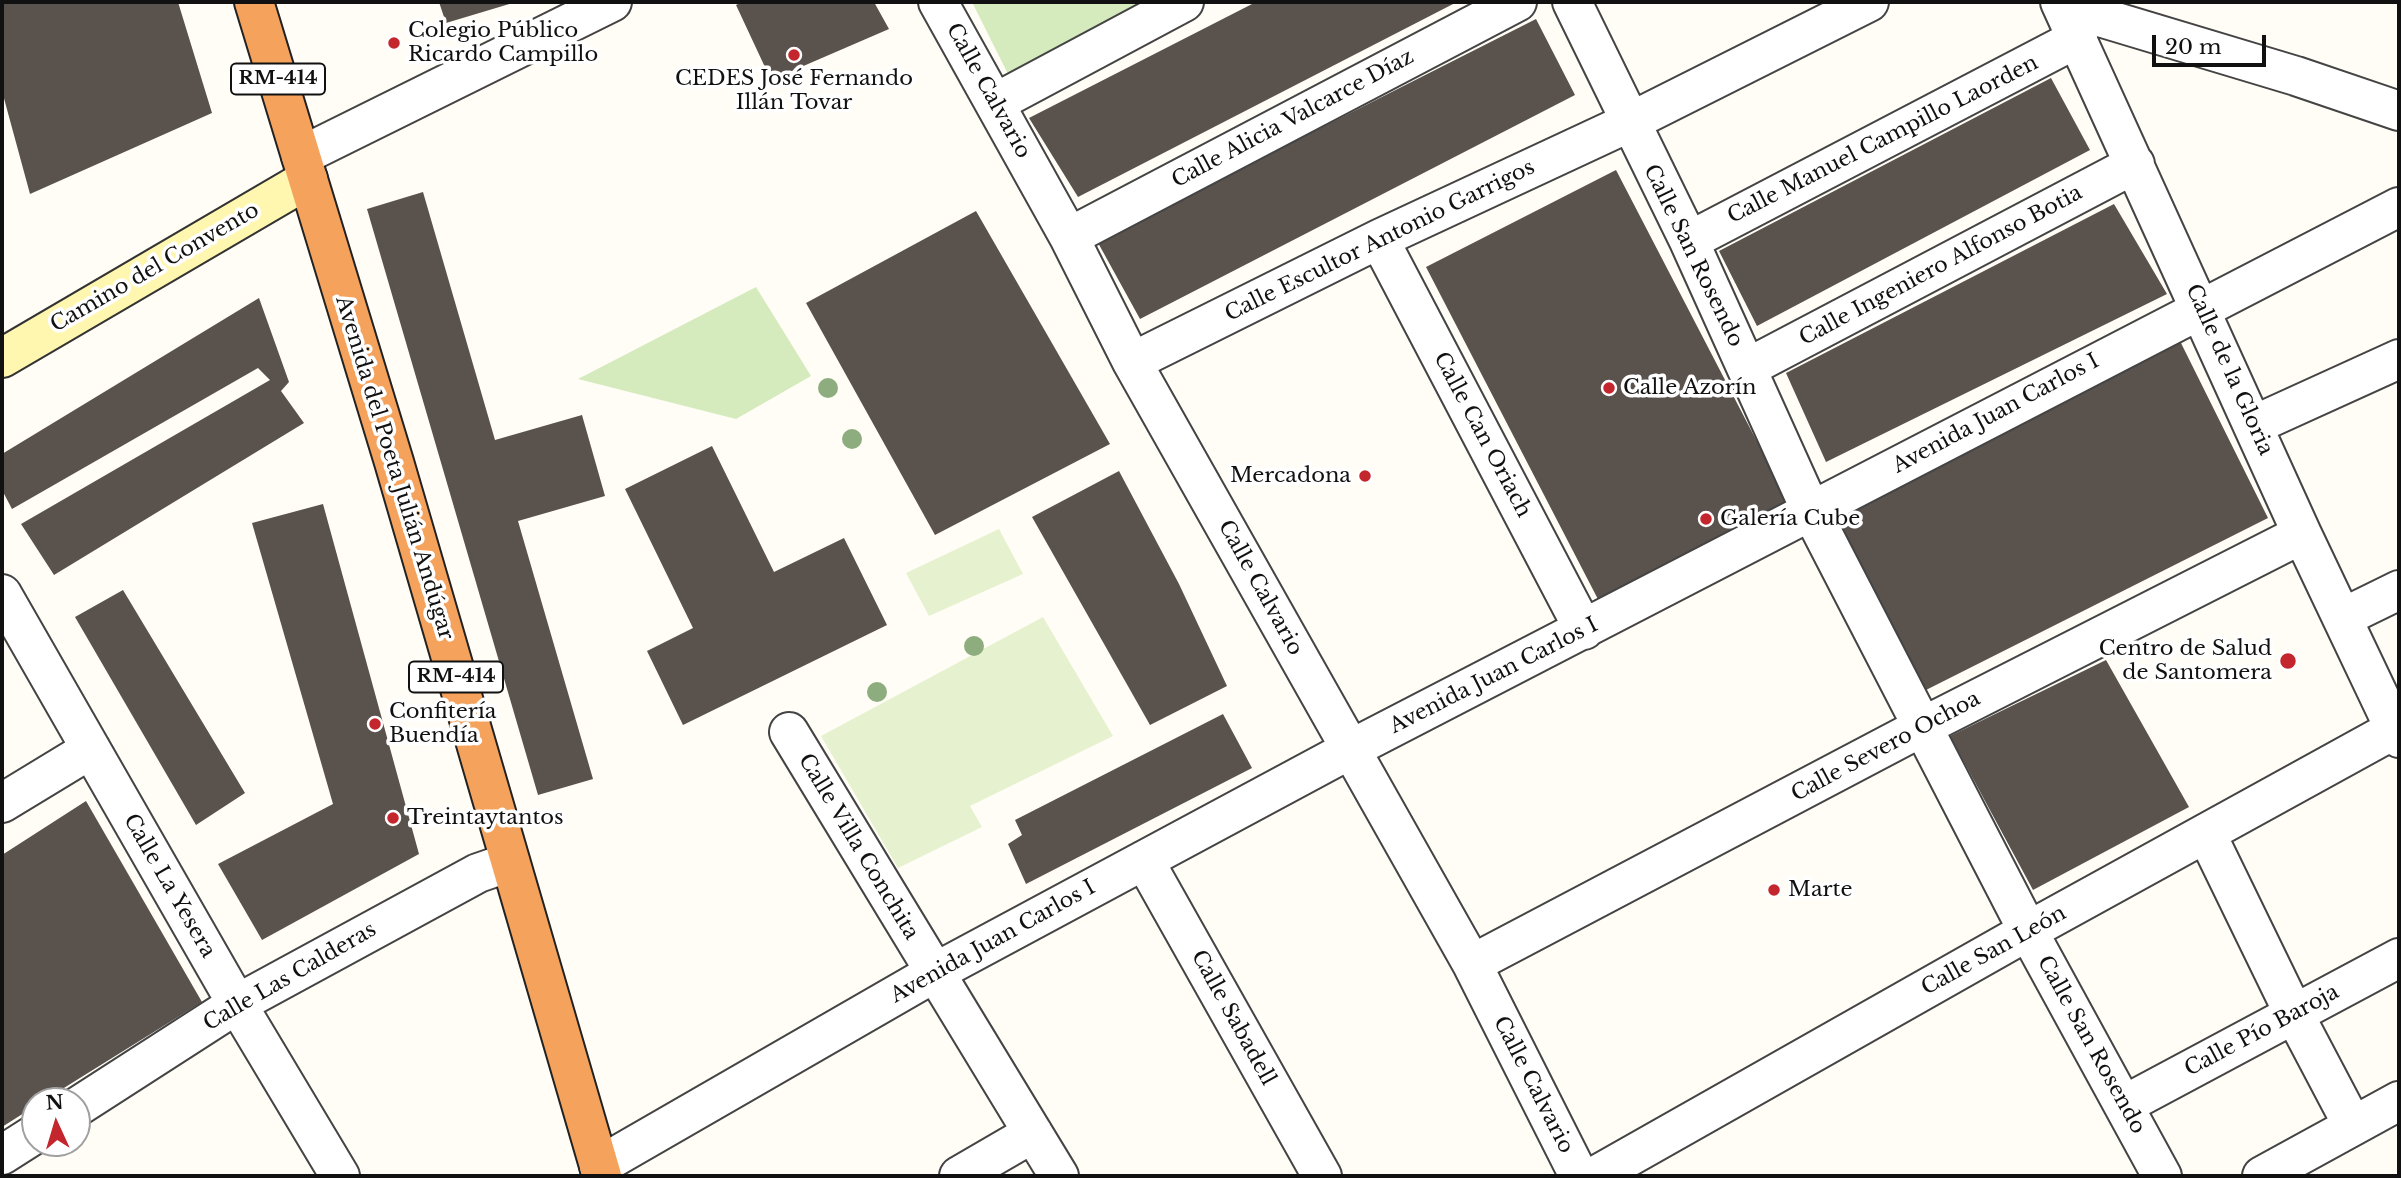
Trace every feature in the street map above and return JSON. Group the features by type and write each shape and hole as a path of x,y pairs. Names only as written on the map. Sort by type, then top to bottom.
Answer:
{"highway":[{"name":"Avenida del Poeta Julián Andúgar","path":"254,2 600,1171"}],"street":[{"path":"304,167 612,2"},
{"name":"Calle Calvario","path":"938,2 1069,237 1132,362 1472,964 1579,1176"},
{"path":"995,103 1184,2"},
{"name":"Calle Alicia Valcarce Díaz","path":"1069,237 1517,2"},
{"name":"Calle San Rosendo","path":"1572,2 1628,122 1689,241 1811,511 2028,931 2162,1176"},
{"path":"1628,122 1869,2"},
{"path":"2067,16 2296,76 2399,111"},
{"name":"Calle de la Gloria","path":"2067,16 2302,534 2397,734"},
{"name":"Calle Manuel Campillo Laorden","path":"1689,241 2067,16"},
{"name":"Calle Escultor Antonio Garrigos","path":"1132,362 1379,239 1628,122"},
{"name":"Calle Ingeniero Alfonso Botia","path":"1747,368 2135,164"},
{"name":"Camino del Convento","path":"2,358 304,167"},
{"name":"Avenida Juan Carlos I","path":"600,1171 934,973 1144,860 2399,207"},
{"name":"Calle Can Oriach","path":"1379,239 1584,630"},
{"path":"2254,425 2399,359"},
{"name":"Calle Severo Ochoa","path":"1472,964 1922,727 2302,534"},
{"path":"2342,618 2399,590"},
{"name":"Calle La Yesera","path":"2,594 237,1004 340,1176"},
{"name":"Calle Villa Conchita","path":"789,732 1059,1176"},
{"name":"Calle San León","path":"1595,1176 2028,931 2206,833 2397,734"},
{"path":"2,803 90,749"},
{"path":"2206,833 2294,1014 2353,1126"},
{"name":"Calle Sabadell","path":"1144,860 1322,1176"},
{"name":"Calle Las Calderas","path":"91,1098 237,1004 478,873 510,862"},
{"name":"Calle Pío Baroja","path":"2124,1105 2399,958"},
{"path":"2262,1176 2399,1101"},
{"path":"959,1176 1033,1133"}],"green space":[{"path":"972,2 1152,2 1009,76"},
{"path":"756,287 811,376 736,419 578,379"},
{"path":"999,529 1023,574 929,616 906,573"},
{"path":"1043,617 1113,736 970,806 982,827 898,868 821,736"}],"building":[{"path":"2,2 178,2 212,113 30,194 2,91"},
{"path":"439,2 516,2 446,23"},
{"name":"CEDES José Fernando Illán Tovar","path":"742,2 874,2 889,29 771,80 736,5"},
{"path":"1256,2 1457,2 1078,197 1029,118"},
{"path":"1536,19 1575,95 1140,319 1097,241"},
{"path":"2051,78 2090,150 1757,326 1719,251"},
{"name":"Calle Azorín","path":"1616,170 1792,509 1602,607 1426,267"},
{"path":"423,192 495,440 582,415 605,496 518,521 593,779 538,795 367,209"},
{"path":"2114,204 2167,294 1826,462 1786,373"},
{"path":"976,211 1110,444 935,535 806,303"},
{"path":"259,298 289,382 281,391 304,423 54,575 21,524 270,380 258,368 12,509 2,490 2,454"},
{"path":"2177,335 2268,518 1922,692 1831,519"},
{"path":"712,446 774,572 844,538 887,625 683,725 647,651 693,628 625,489"},
{"path":"1119,471 1179,584 1227,686 1150,725 1032,517"},
{"path":"323,504 419,854 262,940 218,864 333,804 252,523"},
{"path":"123,590 245,793 196,825 75,617"},
{"path":"2106,660 2189,807 2033,890 1950,736"},
{"path":"1223,714 1252,768 1026,884 1008,844 1022,835 1015,820"},
{"path":"86,801 202,1002 65,1087 21,1087 21,1115 2,1127 2,855"}],"place":[{"name":"Colegio Público Ricardo Campillo","path":"394,43"},
{"name":"CEDES José Fernando Illán Tovar","path":"794,55"},
{"name":"Calle Azorín","path":"1609,388"},
{"name":"Mercadona","path":"1365,476"},
{"name":"Galería Cube","path":"1706,519"},
{"name":"Centro de Salud de Santomera","path":"2288,661"},
{"name":"Confitería Buendía","path":"375,724"},
{"name":"Treintaytantos","path":"393,818"},
{"name":"Marte","path":"1774,890"}]}
